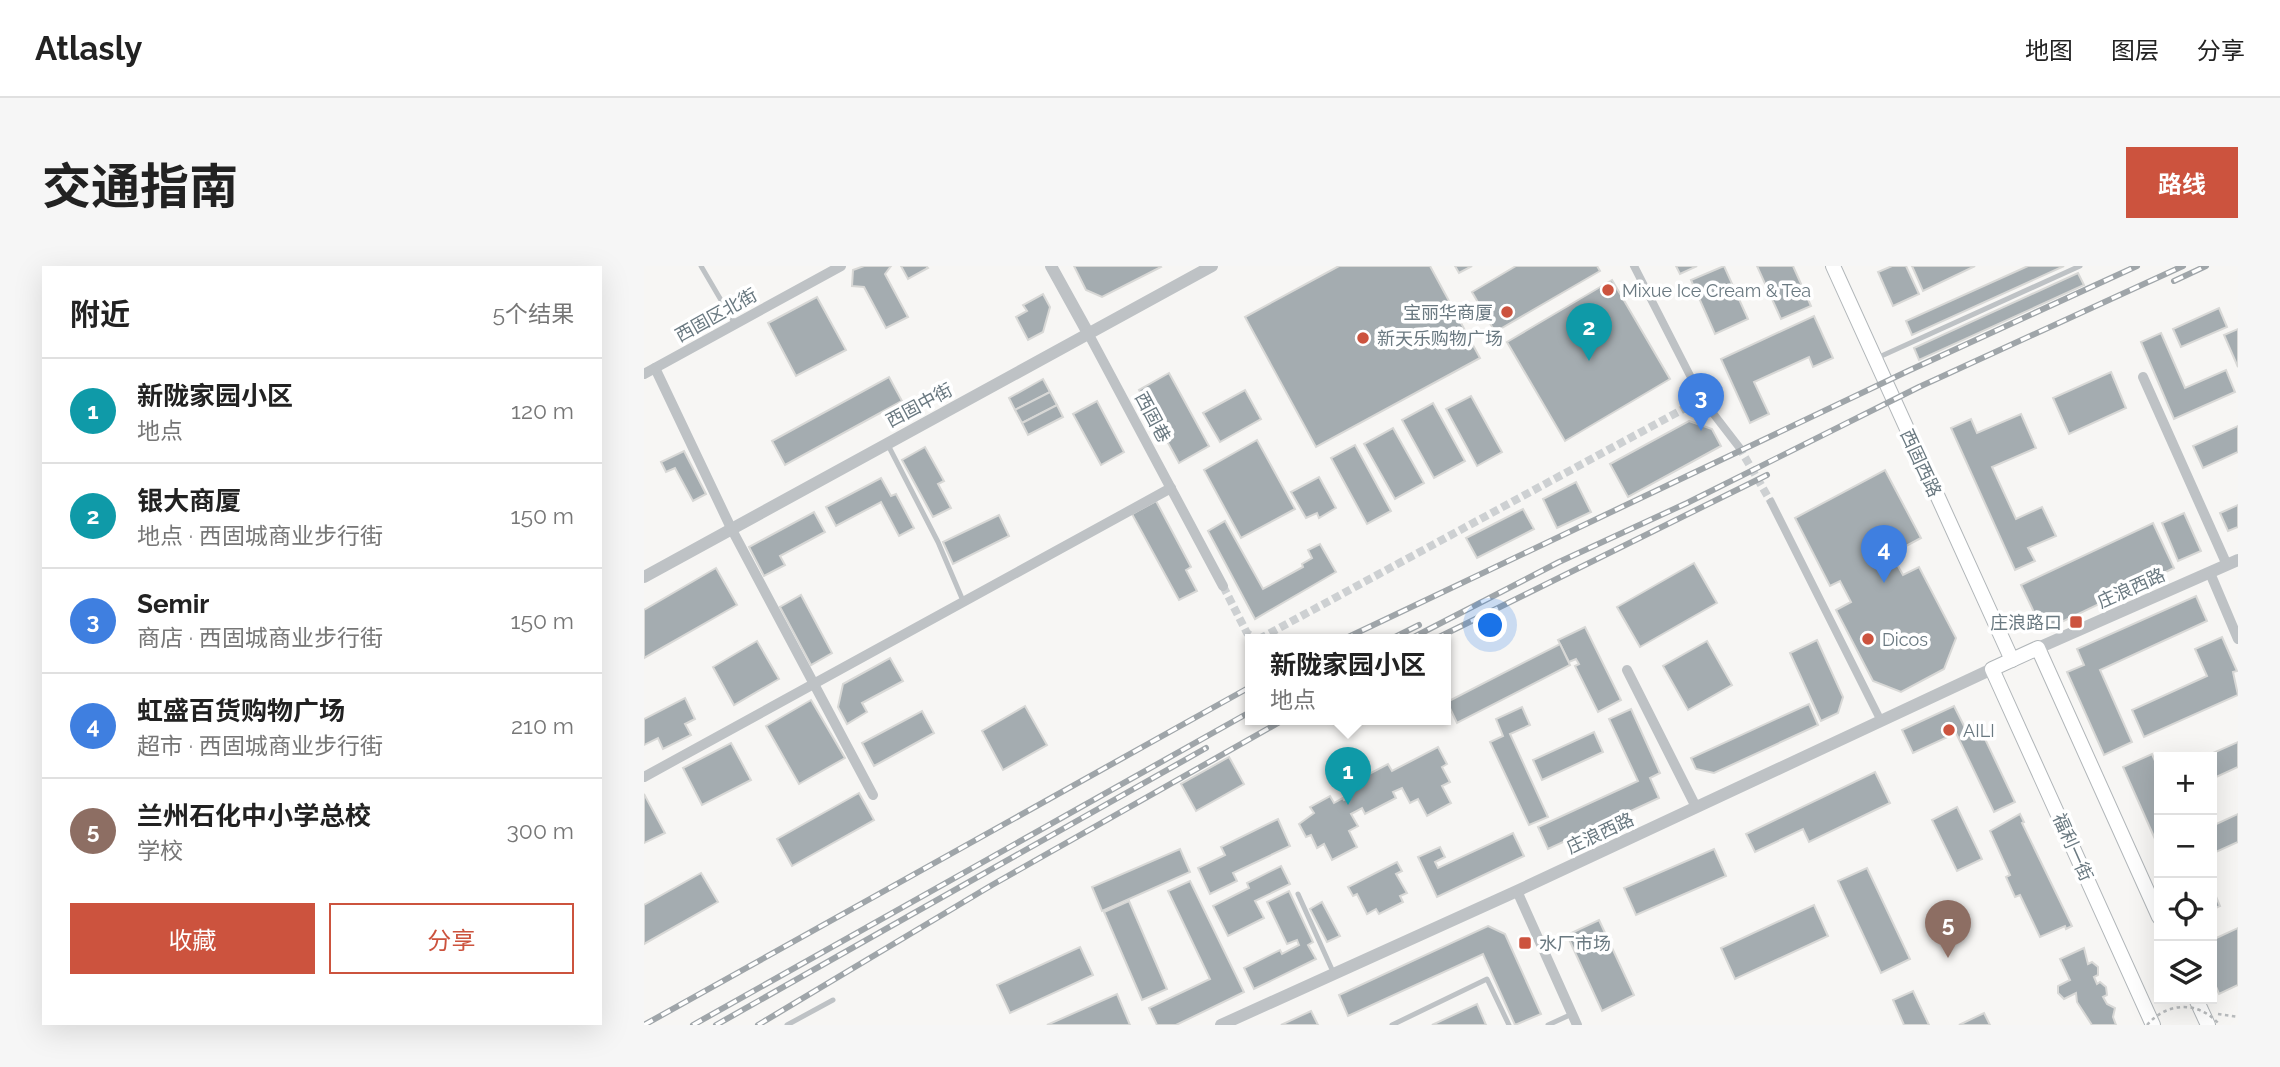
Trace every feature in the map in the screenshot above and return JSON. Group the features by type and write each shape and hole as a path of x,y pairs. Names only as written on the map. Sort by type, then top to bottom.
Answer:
{"main road":[{"name":"西固西路","path":"1833,266 2012,660"},
{"path":"1992,669 2038,648 2154,906"},
{"name":"福利一街","path":"1992,669 2153,1025"},
{"path":"2198,1004 2208,1025"}],"street":[{"name":"西固区北街","path":"644,374 841,266"},
{"name":"西固巷","path":"1051,266 1223,586"},
{"name":"西固中街","path":"644,577 886,442 1212,266"},
{"path":"1634,266 1702,399 1739,447"},
{"path":"655,368 731,528 817,685 873,795"},
{"path":"2143,377 2233,562"},
{"path":"644,777 817,685 1171,488"},
{"path":"1771,502 1881,721"},
{"name":"庄浪西路","path":"2038,648 2233,562"},
{"path":"2210,572 2238,639"},
{"name":"庄浪西路","path":"1221,1025 1517,891 1992,669"},
{"path":"1627,670 1696,807"},
{"path":"1517,891 1577,1025"}],"lane":[{"path":"701,266 734,324"},
{"path":"1874,359 2080,266"},
{"path":"886,442 938,542 964,603"},
{"path":"1298,894 1335,974"},
{"path":"1392,1025 1487,979 1509,1025"},
{"path":"787,1025 833,1000"},
{"path":"1548,1025 1572,1014"}],"path":[{"path":"2147,1025 2162,1012 2180,1006 2199,1009 2220,1025"}],"building":[{"path":"864,266 891,266 885,274 908,317 886,328 864,287 852,286 853,270"},
{"path":"901,266 926,266 928,268 908,279"},
{"path":"1074,266 1161,267 1102,297 1086,290"},
{"name":"新天乐购物广场","path":"1339,266 1430,266 1480,358 1316,447 1245,317"},
{"path":"1455,266 1472,266 1459,273"},
{"name":"宝丽华商厦","path":"1516,266 1597,266 1600,271 1495,332 1472,292"},
{"path":"1676,266 1697,266 1680,274"},
{"path":"1724,266 1748,319 1715,334 1691,280"},
{"path":"1757,266 1793,266 1811,306 1781,319"},
{"path":"1892,266 1906,266 1919,294 1893,306 1878,272"},
{"path":"1912,266 1975,266 1923,291"},
{"path":"2028,266 2064,266 1912,335 1906,321"},
{"path":"2078,273 2084,285 1919,360 1914,348"},
{"path":"1612,280 1670,379 1565,441 1507,342"},
{"path":"1043,294 1050,307 1043,332 1028,340 1016,317 1027,311 1023,305"},
{"path":"817,297 846,350 796,376 768,323"},
{"path":"2219,308 2227,327 2181,347 2173,329"},
{"path":"1814,316 1833,358 1813,367 1809,357 1754,382 1769,414 1750,423 1721,359"},
{"path":"2238,329 2238,367 2224,335"},
{"path":"2161,333 2185,388 2226,370 2235,392 2174,419 2141,342"},
{"path":"2111,372 2126,408 2069,434 2053,398"},
{"path":"1169,373 1209,446 1179,463 1139,390"},
{"path":"889,377 902,401 785,465 772,441"},
{"path":"1043,379 1050,392 1015,410 1009,398"},
{"path":"1245,390 1261,419 1220,442 1203,413"},
{"path":"1050,392 1057,405 1022,423 1015,410"},
{"path":"1471,396 1502,452 1477,466 1446,409"},
{"path":"1097,401 1124,452 1101,465 1073,414"},
{"path":"1433,403 1465,461 1434,478 1402,420"},
{"path":"1057,405 1063,417 1028,435 1022,423"},
{"path":"2021,414 2036,448 1992,467 2016,519 2042,507 2056,536 2028,548 2035,561 2015,570 1951,428 1971,419 1977,433"},
{"path":"1689,421 1712,429 1721,446 1628,497 1610,464"},
{"path":"2238,426 2238,452 2203,468 2193,446"},
{"path":"1393,428 1424,483 1395,499 1364,444"},
{"path":"1257,440 1295,509 1241,538 1204,470"},
{"path":"1355,445 1391,511 1367,524 1331,458"},
{"path":"925,447 944,481 938,484 951,508 933,517 902,460"},
{"path":"684,451 706,494 693,501 675,468 666,472 661,462"},
{"path":"1885,470 1921,538 1891,554 1903,575 1919,567 1956,638 1944,669 1901,692 1873,681 1836,610 1851,602 1840,581 1830,586 1795,518"},
{"path":"1319,477 1336,508 1319,518 1317,513 1306,518 1291,492"},
{"path":"881,478 891,496 896,494 914,528 899,536 881,502 836,526 826,507"},
{"path":"1576,482 1591,512 1557,528 1543,499"},
{"path":"1156,501 1191,567 1186,570 1197,591 1179,600 1132,514"},
{"path":"2238,505 2238,527 2228,531 2220,513"},
{"path":"1523,509 1534,529 1477,558 1466,538"},
{"path":"814,512 825,532 780,556 785,565 764,576 749,547"},
{"path":"2184,513 2201,551 2178,561 2162,523"},
{"path":"999,515 1009,536 953,564 943,542"},
{"path":"1225,521 1263,589 1303,567 1302,564 1312,558 1308,550 1320,544 1336,572 1255,619 1208,531"},
{"path":"2153,523 2174,568 2043,631 2021,585"},
{"path":"1694,563 1717,603 1640,647 1617,607"},
{"path":"716,568 737,605 644,658 644,610"},
{"path":"801,595 832,653 811,665 780,607"},
{"path":"2196,596 2207,621 2100,670 2132,742 2104,755 2067,672 2084,665 2077,649"},
{"path":"1585,627 1621,700 1598,712 1575,666 1579,664 1576,659 1569,662 1558,640"},
{"path":"2222,637 2237,671 2233,672 2238,695 2144,737 2132,710 2207,676 2195,649"},
{"path":"1817,640 1843,697 1838,713 1821,721 1790,653"},
{"path":"757,641 779,679 734,705 713,667"},
{"path":"1707,641 1732,685 1688,710 1663,666"},
{"path":"1560,644 1570,665 1457,723 1451,710 1451,700"},
{"path":"890,658 903,681 862,703 867,712 847,724 838,707 843,684"},
{"path":"685,698 695,719 685,724 691,735 663,749 658,738 644,745 644,719"},
{"path":"811,700 845,758 799,784 766,726"},
{"path":"1809,704 1818,725 1714,773 1696,769 1691,758"},
{"path":"1025,706 1047,745 1003,770 982,731"},
{"path":"1954,706 1965,728 1977,722 2015,802 1994,812 1956,733 1913,753 1902,730"},
{"path":"1522,707 1530,725 1510,734 1548,817 1529,825 1490,742 1503,736 1496,719"},
{"path":"1631,709 1660,773 1650,778 1659,798 1548,849 1538,827 1638,781 1609,719"},
{"path":"922,711 934,733 874,766 862,743"},
{"path":"1594,732 1603,752 1542,780 1533,760"},
{"path":"2238,742 2238,767 2217,777 2215,752"},
{"path":"731,743 751,780 702,805 683,768"},
{"path":"1438,747 1447,764 1442,767 1450,782 1442,786 1451,803 1427,816 1418,799 1410,803 1402,788 1393,792 1396,798 1365,814 1362,808 1351,814 1358,826 1349,831 1357,847 1332,860 1324,844 1317,848 1311,835 1306,837 1299,824 1314,813 1310,807 1330,796 1334,803 1350,798 1344,787 1388,764 1392,771"},
{"path":"2152,754 2154,837 2123,767"},
{"path":"1229,757 1244,784 1196,811 1181,784"},
{"path":"1875,772 1890,803 1809,842 1803,829 1755,852 1746,834"},
{"path":"859,793 874,820 792,866 777,839"},
{"path":"644,794 665,833 644,843"},
{"path":"1957,807 1982,859 1957,871 1932,820"},
{"path":"2020,814 2072,926 2066,929 2065,926 2040,937 2020,895 2015,897 2006,877 2010,875 1990,831"},
{"path":"2238,814 2238,842 2217,852 2217,824"},
{"path":"1278,819 1290,846 1233,873 1237,881 1210,894 1198,868 1225,855 1221,847"},
{"path":"1513,833 1524,856 1437,897 1418,857 1440,847 1445,857 1435,862 1438,868"},
{"path":"1180,849 1190,872 1102,911 1092,887"},
{"path":"1714,849 1726,876 1636,915 1624,888"},
{"path":"1397,862 1402,871 1396,874 1407,893 1400,896 1403,902 1379,914 1376,909 1367,914 1357,894 1353,896 1348,887"},
{"path":"1281,866 1290,884 1255,901 1264,918 1228,936 1213,906 1249,888 1247,883"},
{"path":"1867,868 1910,959 1881,973 1838,881"},
{"path":"701,873 718,902 644,944 644,905"},
{"path":"1190,881 1244,992 1176,1025 1157,1025 1149,1008 1210,979 1168,891"},
{"path":"1289,891 1313,942 1308,945 1316,959 1254,989 1244,968 1280,950 1282,954 1299,945 1297,940 1287,944 1267,902"},
{"path":"1129,901 1167,989 1142,1000 1104,912"},
{"path":"1322,902 1340,936 1327,942 1310,909"},
{"path":"1814,905 1828,936 1735,979 1721,948"},
{"path":"1599,920 1634,995 1602,1011 1567,935"},
{"path":"1488,926 1505,934 1541,1014 1515,1025 1483,954 1348,1016 1339,995"},
{"path":"2238,928 2238,985 2219,994 2217,989 2217,938"},
{"path":"1080,947 1093,975 1010,1013 997,985"},
{"path":"2084,948 2088,964 2092,962 2098,967 2098,975 2094,977 2097,984 2100,982 2106,987 2107,995 2103,997 2107,1004 2115,1008 2113,1017 2116,1025 2092,1025 2077,1002 2076,993 2064,999 2058,993 2058,986 2070,980 2060,959"},
{"path":"1913,991 1929,1025 1904,1025 1893,1000"},
{"path":"1117,994 1130,1025 1047,1025"},
{"path":"1477,1004 1486,1025 1432,1025"},
{"path":"1311,1011 1318,1025 1281,1025"},
{"path":"1984,1013 1990,1025 1959,1025"}],"tunnel":[{"path":"1268,634 1702,399"},
{"path":"1739,447 1771,502"},
{"path":"1223,586 1248,634"}],"railway":[{"path":"1355,634 1908,371 2137,266"},
{"path":"1420,634 1559,562 1687,503 1919,387 2183,266"},
{"path":"2174,281 2206,266"},
{"path":"1445,634 1767,475"},
{"path":"1401,634 1419,625"},
{"path":"644,1025 1245,690"},
{"path":"693,1025 1245,715"},
{"path":"758,1025 992,885 1274,725"},
{"path":"716,1025 1206,748"}],"place":[{"name":"Mixue Ice Cream & Tea","path":"1608,290"},
{"name":"宝丽华商厦","path":"1507,312"},
{"name":"新天乐购物广场","path":"1363,338"},
{"name":"银大商厦","path":"1589,361"},
{"name":"Semir","path":"1701,431"},
{"name":"虹盛百货购物广场","path":"1884,583"},
{"name":"庄浪路口","path":"2076,622"},
{"name":"Dicos","path":"1868,639"},
{"name":"AILI","path":"1949,730"},
{"name":"新陇家园小区","path":"1348,805"},
{"name":"水厂市场","path":"1525,943"},
{"name":"兰州石化中小学总校","path":"1948,958"}]}
